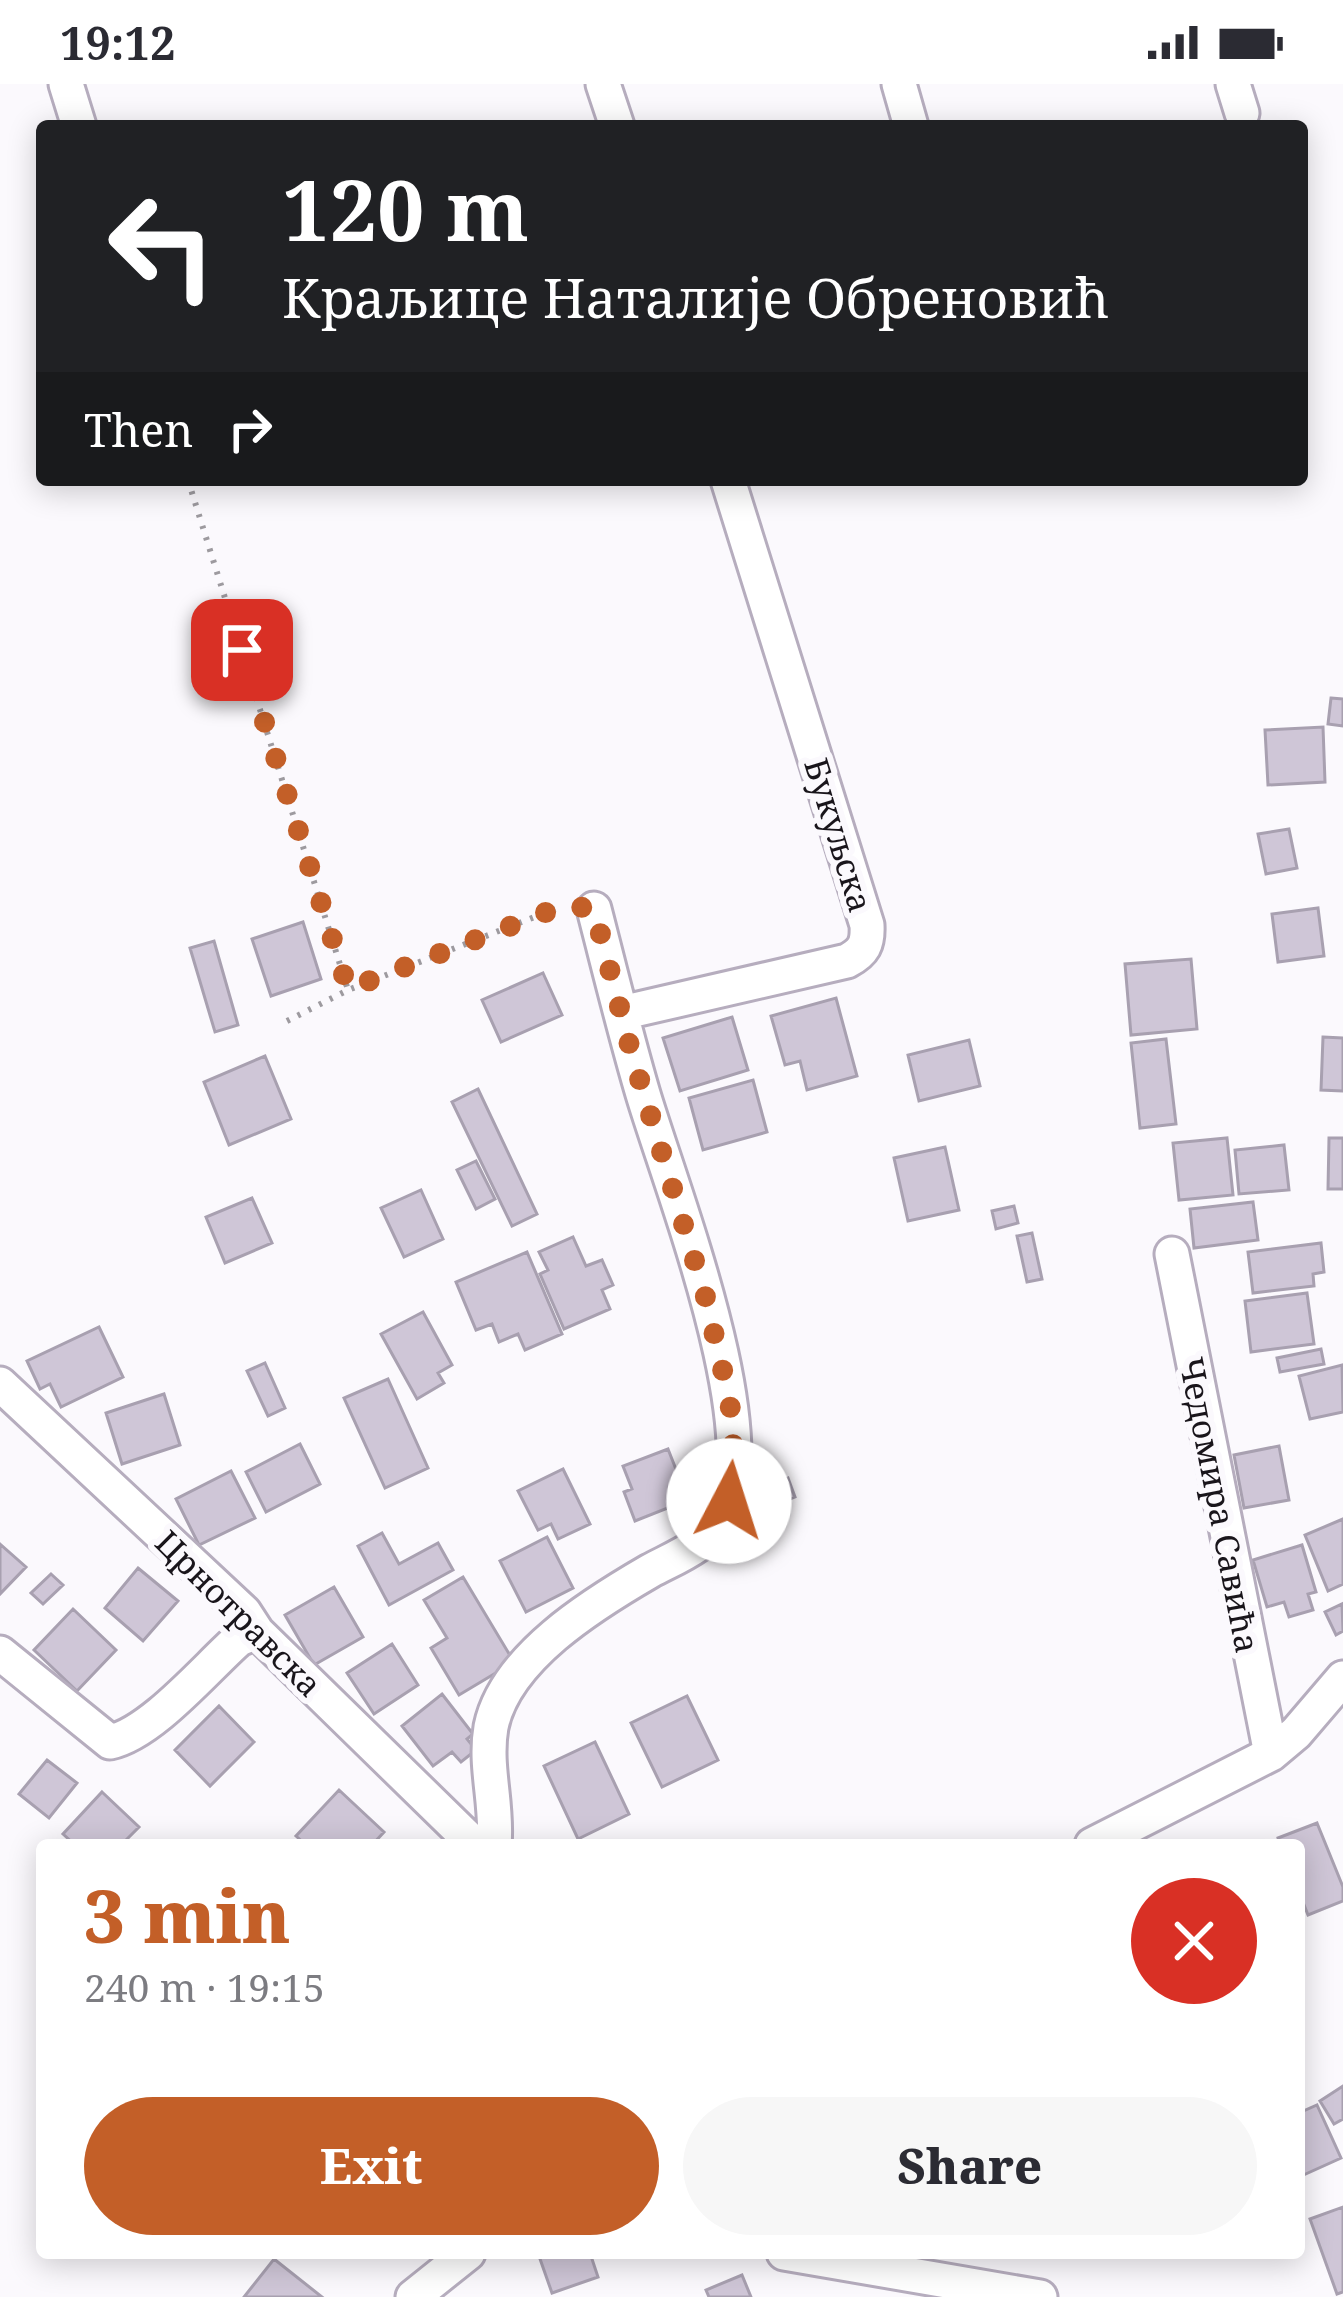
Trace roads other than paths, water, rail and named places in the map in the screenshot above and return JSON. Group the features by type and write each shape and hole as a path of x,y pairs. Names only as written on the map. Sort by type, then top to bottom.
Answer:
{"street":[{"path":"66,84 77,120"},
{"path":"604,84 614,120"},
{"path":"899,84 909,120"},
{"name":"Букуљска","path":"621,1013 847,961 868,942 867,925 730,486"},
{"path":"494,1839 488,1768 491,1726 510,1683 590,1607 706,1538 729,1501 734,1431 728,1393 705,1295 594,909"},
{"name":"Чедомира Савића","path":"1172,1254 1271,1754"},
{"name":"Црнотравска","path":"0,1384 244,1612 257,1631 469,1839"},
{"path":"0,1653 110,1742 125,1739 146,1724 239,1639 257,1631"},
{"path":"1104,1839 1271,1754 1296,1733 1343,1678"},
{"path":"413,2297 460,2259"},
{"path":"819,2259 1040,2297"}]}
